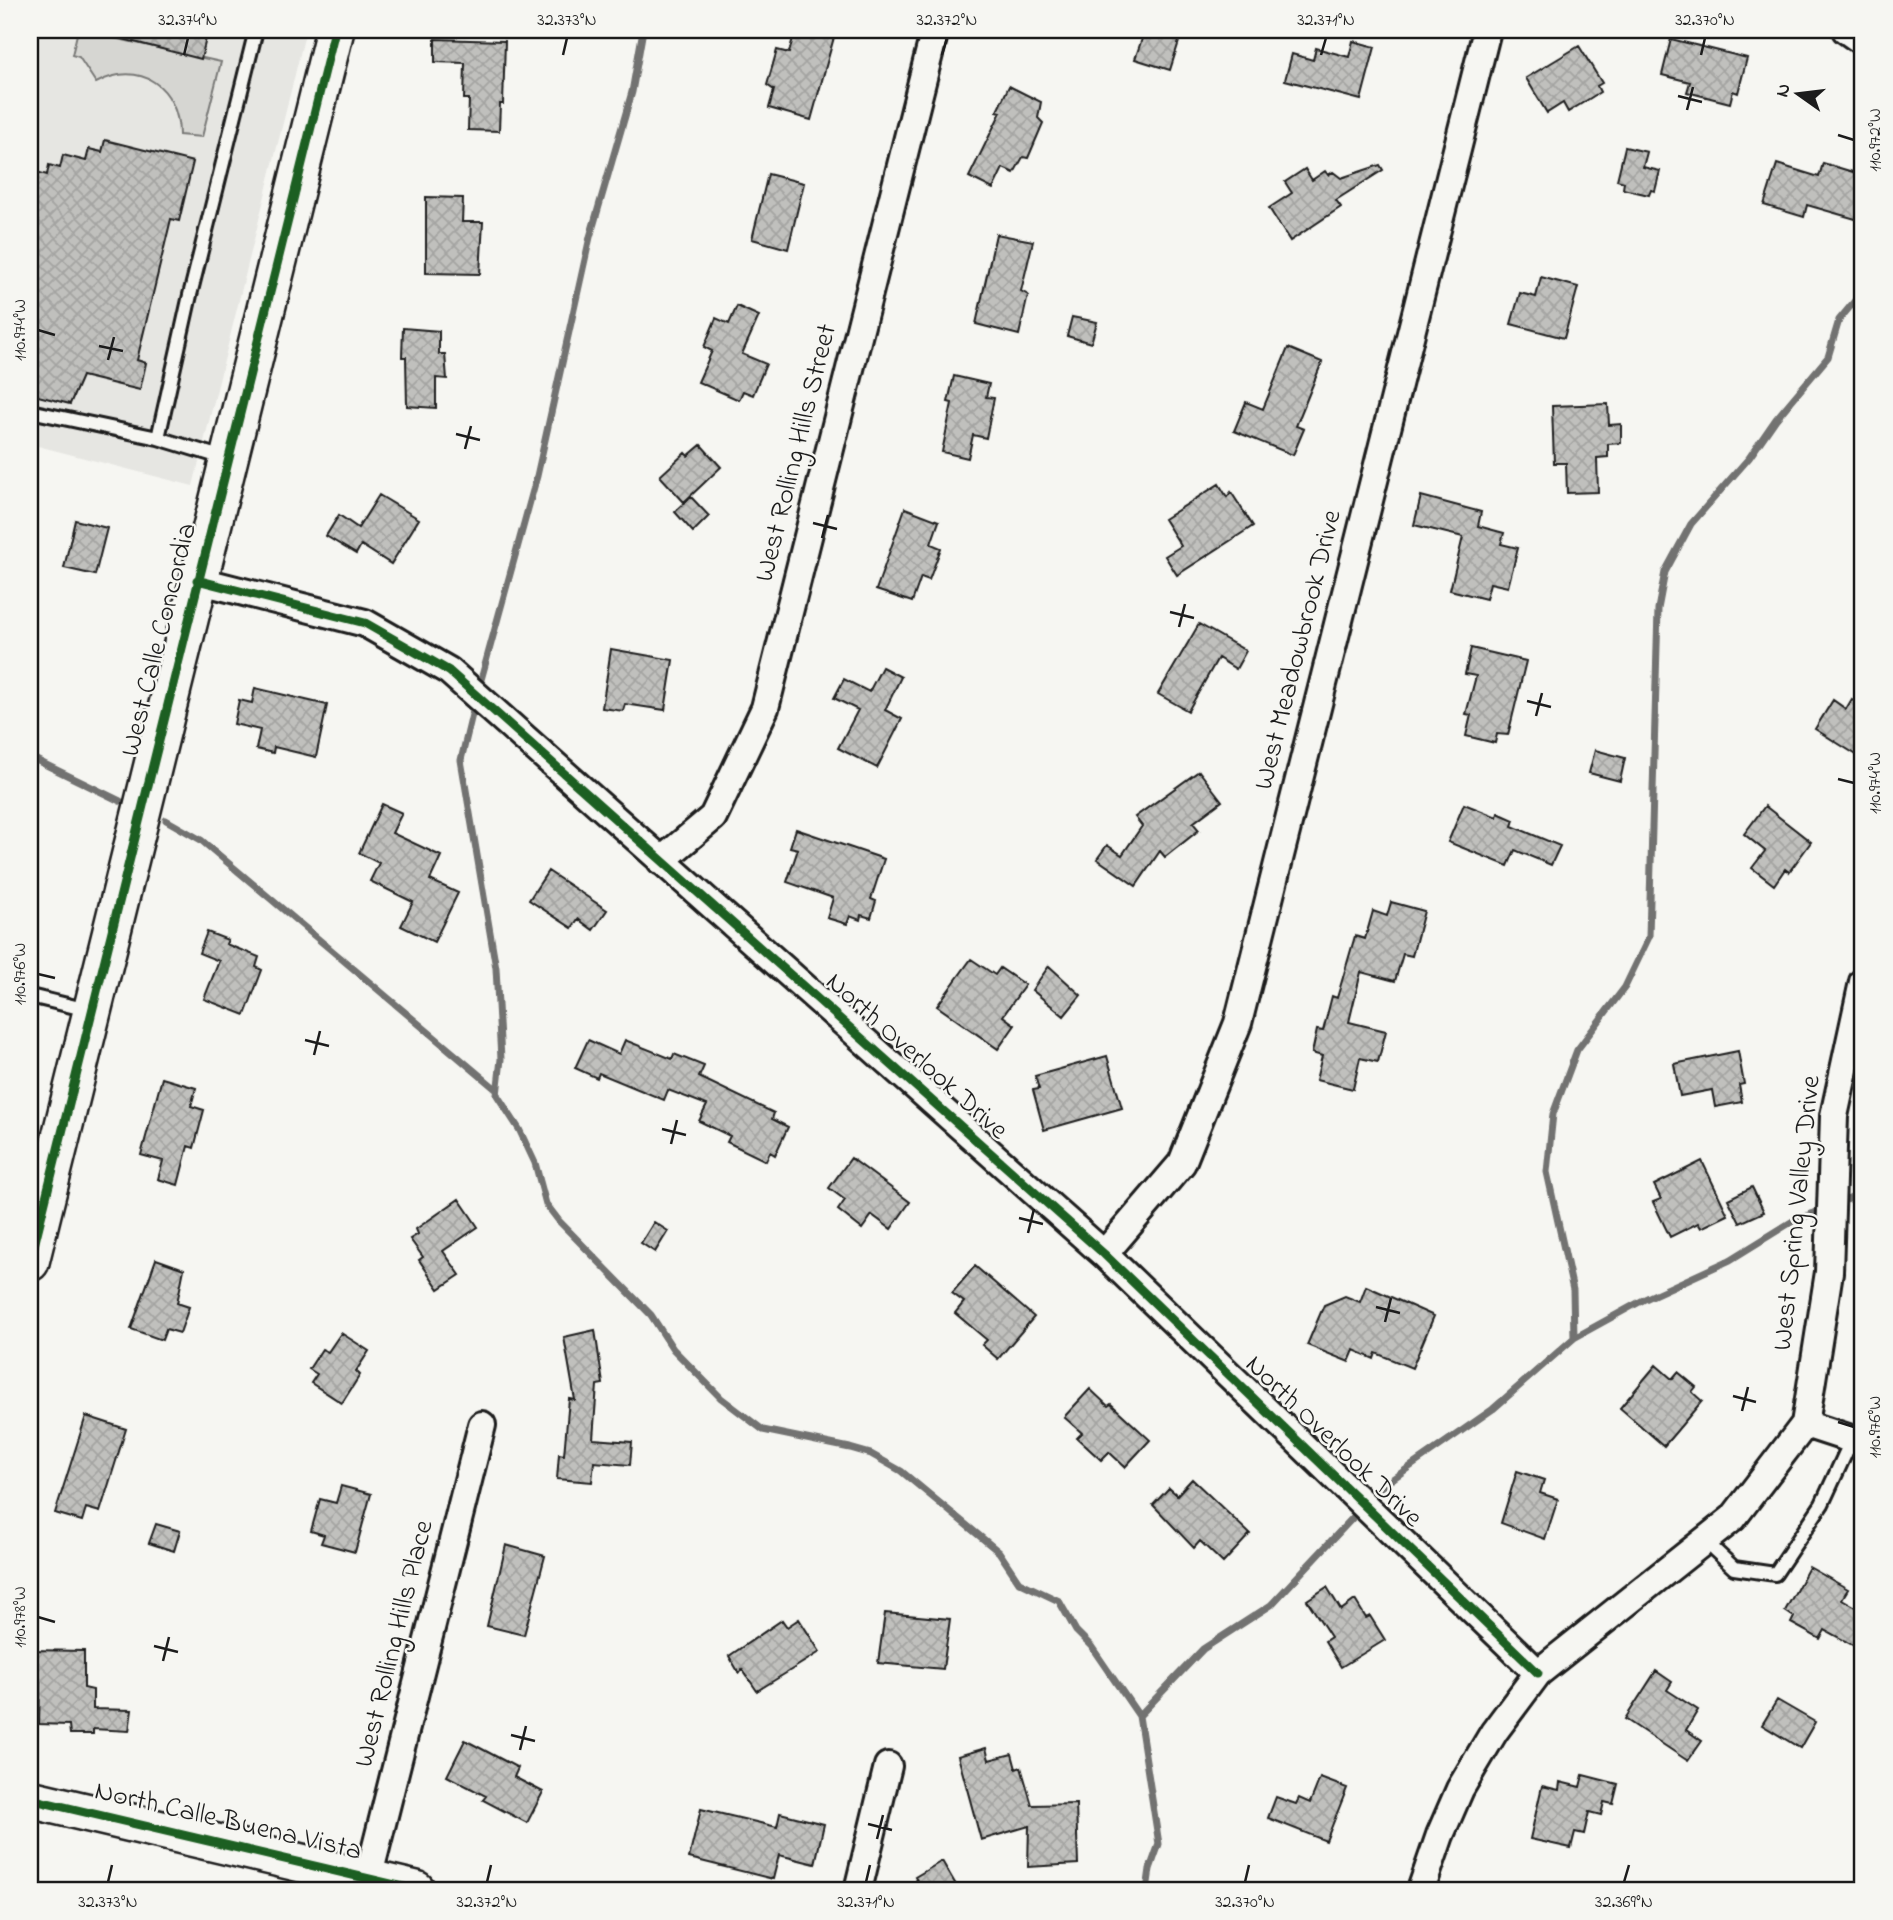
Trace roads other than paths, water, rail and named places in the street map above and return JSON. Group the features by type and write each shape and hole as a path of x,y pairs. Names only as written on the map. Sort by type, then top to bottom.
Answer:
{"street":[{"name":"West Calle Concordia","path":"30,1262 335,30"},
{"name":"West Rolling Hills Street","path":"661,861 713,817 765,708 935,30"},
{"name":"West Meadowbrook Drive","path":"1104,1254 1182,1163 1238,1023 1487,30"},
{"path":"1846,30 1863,42"},
{"name":"North Overlook Drive","path":"197,580 365,623 449,671 1104,1254 1538,1673"},
{"name":"West Spring Valley Drive","path":"1421,1890 1460,1789 1494,1732 1538,1673 1734,1518 1805,1424 1829,1272 1834,1116 1863,982"},
{"path":"1805,1424 1857,1441"},
{"name":"West Rolling Hills Place","path":"368,1879 482,1425"},
{"path":"858,1890 888,1766"},
{"name":"North Calle Buena Vista","path":"30,1799 416,1890"}],"lane":[{"path":"159,438 190,295 256,30"},
{"path":"30,411 159,438 228,459"},
{"path":"30,996 91,1011"},
{"path":"1705,1541 1734,1568 1775,1574 1822,1504 1857,1441"}],"waterway":[{"path":"479,687 537,476 590,237 632,92 643,30"},
{"path":"1574,1338 1573,1290 1547,1172 1553,1114 1577,1050 1625,987 1649,937 1658,609 1665,572 1691,524 1749,458 1776,419 1828,357 1839,320 1863,291"},
{"path":"475,702 461,760 496,968 501,1059 497,1095 519,1129 535,1163 546,1204 559,1221 651,1315 673,1349 721,1398 763,1430 871,1454 901,1471 999,1552 1019,1582 1059,1601 1076,1631 1091,1646 1139,1716 1159,1844 1150,1869 1147,1890"},
{"path":"30,757 120,801"},
{"path":"166,820 201,840 497,1090"},
{"path":"1838,1203 1863,1194"},
{"path":"1368,1501 1378,1489 1493,1409 1574,1338 1645,1299 1730,1260 1793,1221 1827,1208"},
{"path":"1139,1716 1203,1649 1271,1605 1360,1510"}]}
